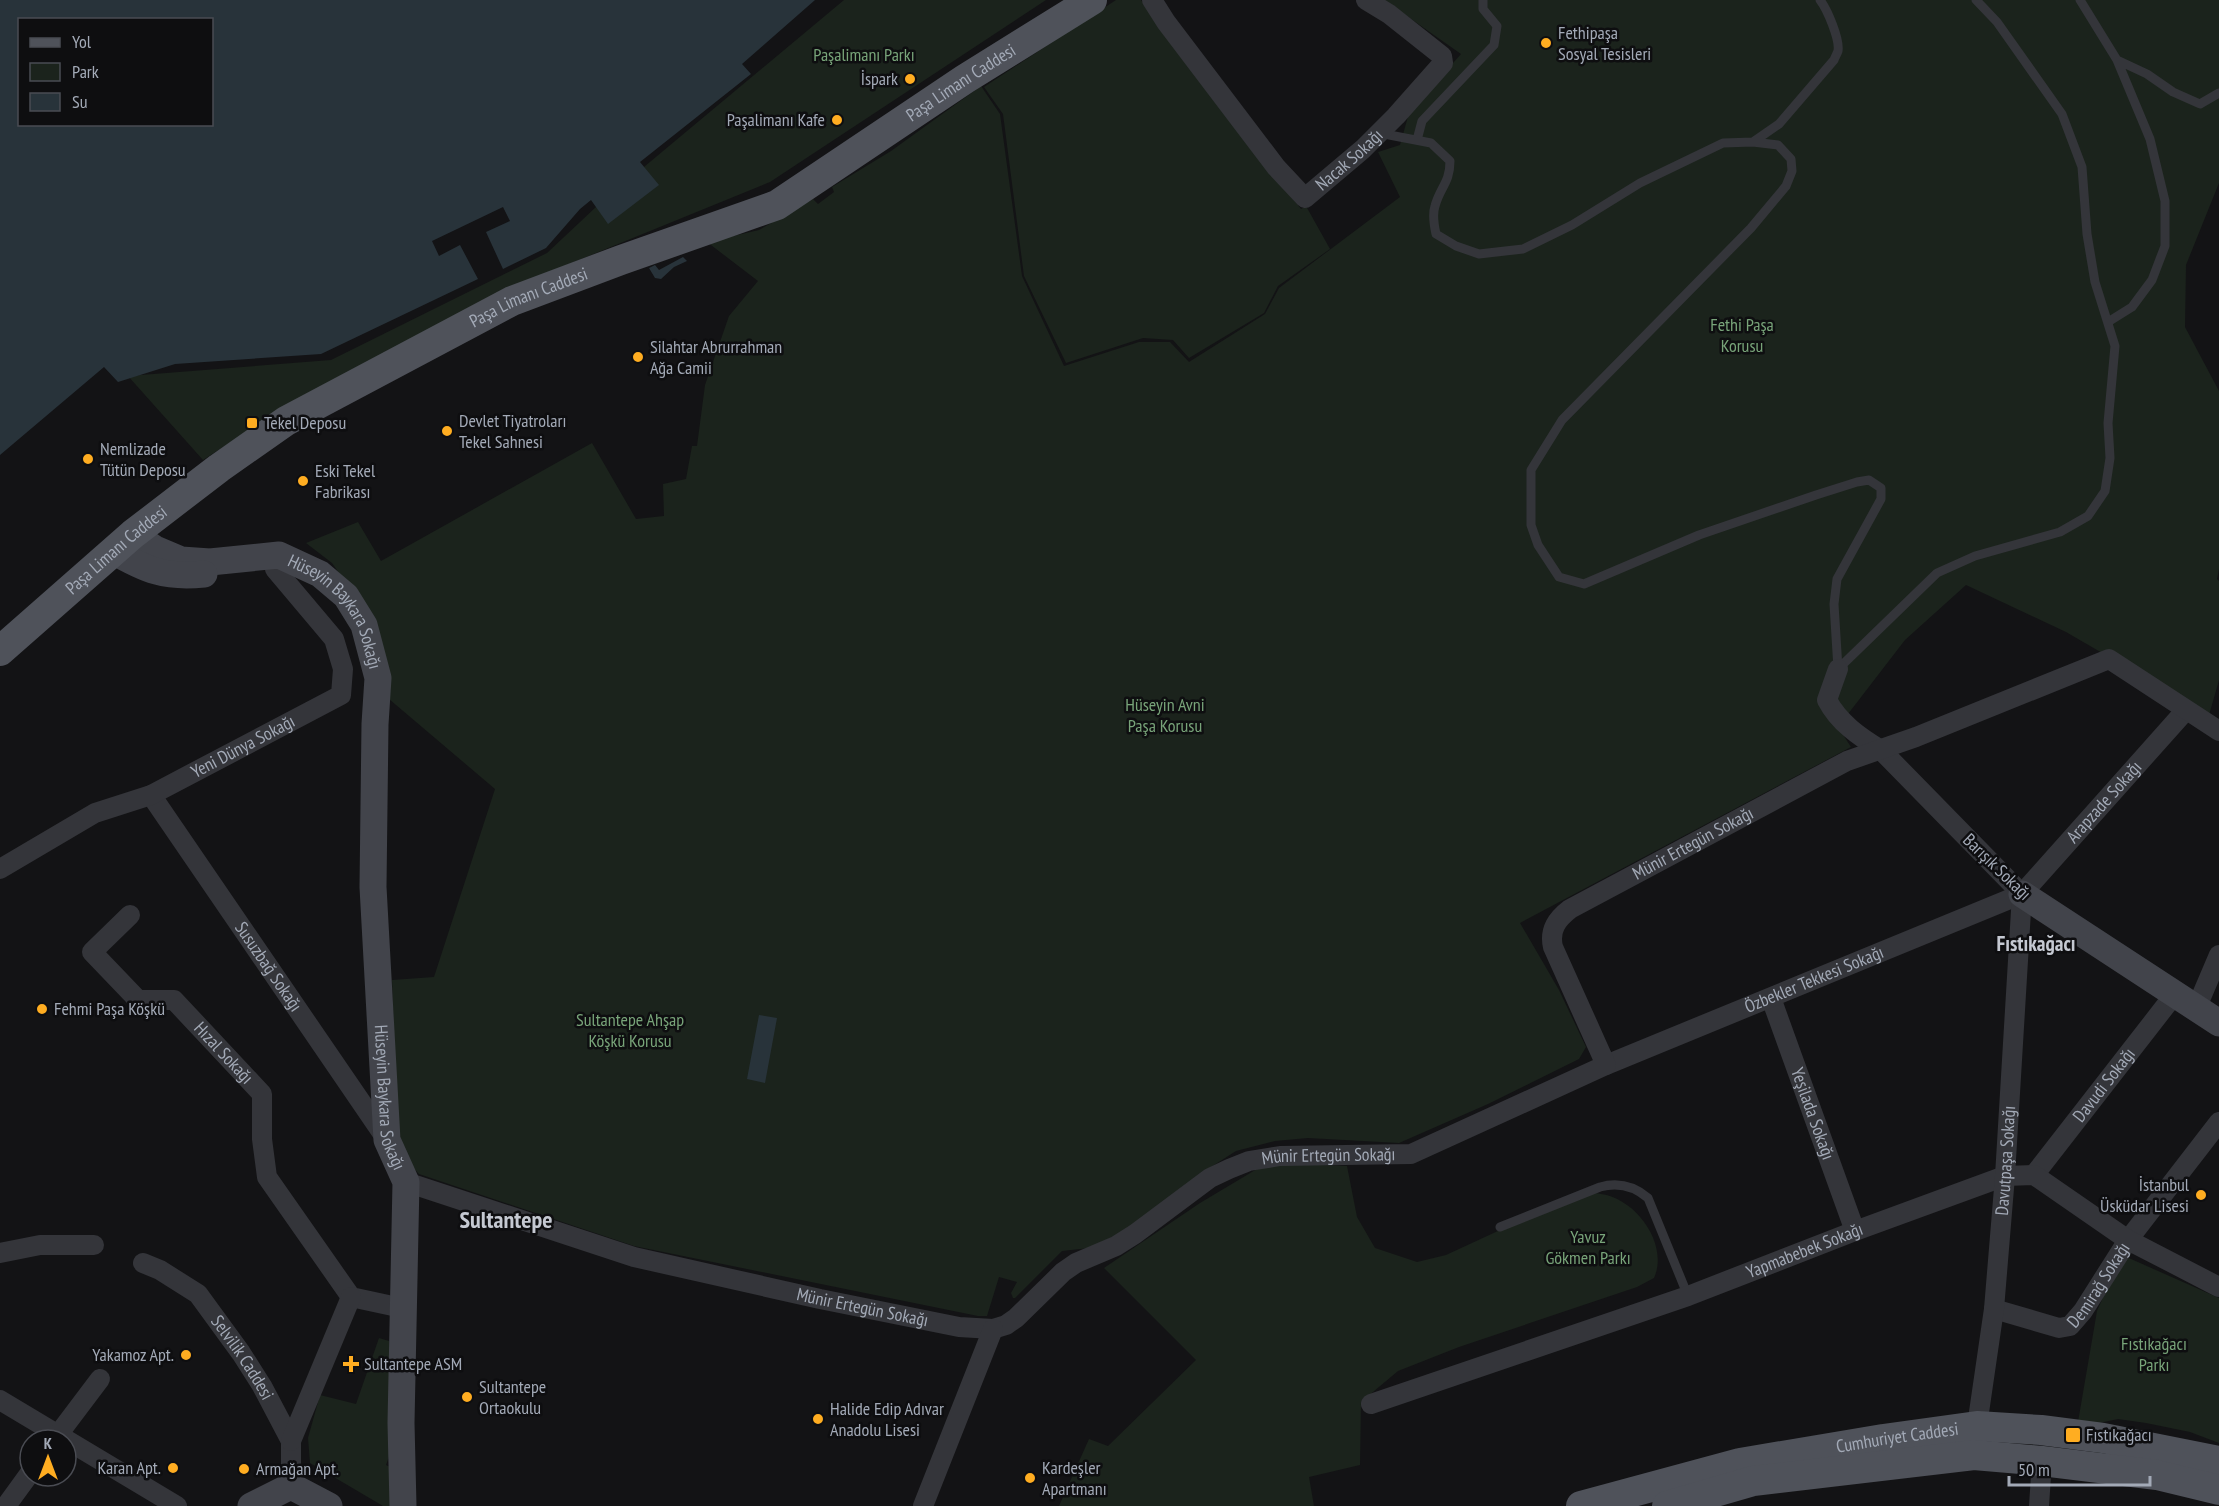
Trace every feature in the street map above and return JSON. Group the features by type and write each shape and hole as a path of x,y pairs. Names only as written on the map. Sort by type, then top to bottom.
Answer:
{"main road":[{"name":"Paşa Limanı Caddesi","path":"0,651 123,542 219,468 286,421 512,301 777,205 965,79 1092,0"},
{"name":"Cumhuriyet Caddesi","path":"1581,1506 1740,1463 1977,1426 2041,1430 2103,1438 2219,1461"},
{"name":"Cumhuriyet Caddesi","path":"1667,1506 1753,1481 1974,1455 2157,1475 2219,1490"}],"street":[{"name":"Nacak Sokağı","path":"1152,0 1166,22 1276,167 1305,198 1379,133 1443,63 1442,56 1389,14 1366,0"},
{"name":"Hüseyin Baykara Sokağı","path":"123,542 155,549 181,560 277,562 320,574 346,596 364,625 378,678 375,724 373,887 387,1140 406,1182 402,1308 403,1506"},
{"name":"Yeni Dünya Sokağı","path":"0,869 95,813 151,795 341,695 343,669 334,639 277,562"},
{"name":"Münir Ertegün Sokağı","path":"406,1182 634,1257 936,1323 978,1330 993,1329 1006,1325 1016,1318 1076,1263 1116,1246 1210,1178 1229,1169 1249,1161 1280,1156 1411,1154 1606,1065 1553,947 1552,931 1560,917 1570,909 1847,761 1881,750 2109,659 2186,710"},
{"name":"Barışık Sokağı","path":"1838,669 1827,700 1832,710 1853,733 1881,750 2022,894 2219,1023"},
{"path":"2186,710 2219,731"},
{"name":"Arapzade Sokağı","path":"2022,894 2186,710"},
{"name":"Susuzbağ Sokağı","path":"151,795 387,1140"},
{"name":"Özbekler Tekkesi Sokağı","path":"1606,1065 2022,894"},
{"name":"Davutpaşa Sokağı","path":"1977,1426 1994,1309 2005,1176 2022,894"},
{"name":"Hızal Sokağı","path":"130,915 92,952 138,1000 174,1000 262,1094 262,1139 267,1177 351,1297"},
{"name":"Davudi Sokağı","path":"2034,1175 2185,1002 2219,955"},
{"name":"Yeşilada Sokağı","path":"1771,998 1855,1231"},
{"name":"Demirağ Sokağı","path":"1994,1309 2059,1328 2070,1326 2083,1311 2128,1240 2219,1122"},
{"path":"2034,1175 2128,1240 2219,1287"},
{"name":"Yapmabebek Sokağı","path":"1371,1404 1688,1296 2005,1176 2034,1175"},
{"path":"0,1253 40,1245 94,1245"},
{"name":"Selvilik Caddesi","path":"142,1263 160,1270 198,1294 262,1386 291,1441 291,1486"},
{"path":"291,1441 351,1297 402,1308"},
{"path":"923,1506 993,1329"},
{"path":"63,1428 100,1379"},
{"path":"0,1400 42,1428"},
{"path":"78,1450 177,1506"},
{"path":"2039,1506 2042,1461"},
{"path":"251,1506 291,1486 329,1506"},
{"path":"6,1506 19,1488"}],"lane":[{"path":"1417,140 1422,121 1494,45 1497,26 1483,9 1483,0"},
{"path":"1753,142 1779,124 1834,60 1838,50 1836,38 1825,7 1820,0"},
{"path":"1838,669 1936,573 1975,556 2060,532 2088,516 2104,491 2110,458 2108,423 2115,346 2095,282 2087,234 2082,167 2062,114 1997,22 1976,0"},
{"path":"2080,0 2117,60 2150,139 2165,201 2165,246 2152,280 2132,307 2108,322"},
{"path":"2117,60 2147,74 2173,92 2200,104 2219,93"},
{"path":"1379,133 1431,143 1450,161 1450,175 1435,205 1433,220 1436,234 1456,246 1479,254 1523,249 1572,225 1640,183 1723,143 1753,142 1778,145 1791,159 1792,171 1786,186 1744,236 1562,420 1531,470 1531,525 1538,545 1559,577 1584,585 1699,535 1816,495 1869,480 1881,488 1881,499 1838,579 1834,604 1838,669"},
{"path":"1500,1227 1600,1187 1617,1184 1635,1189 1648,1198 1688,1296"}],"green space":[{"name":"Paşalimanı Parkı","path":"844,0 1046,0 770,182 503,291 292,403 203,460 128,376 331,360 547,253 596,207"},
{"path":"1116,0 1141,0 1301,209 1306,206 1330,249 1278,286 1264,313 1189,358 1173,340 1143,338 1066,363 1024,276 1003,114 984,87"},
{"path":"1384,0 2219,0 2219,183 2186,265 2185,327 2219,391 2219,569 2217,579 2219,581 2219,680 2209,715 2066,632 1966,585 1905,640 1838,727 1851,747 1520,923 1559,990 1586,1047 1579,1059 1488,1104 1399,1143 1308,1138 1275,1141 1236,1151 1200,1174 1123,1232 1089,1248 1062,1251 1015,1298 1011,1293 1017,1282 999,1277 987,1316 634,1246 419,1174 403,1157 398,1141 392,980 434,977 495,789 389,699 353,593 332,563 306,543 358,522 381,561 592,443 636,519 664,516 663,484 686,479 692,446 697,446 705,385 729,316 758,281 707,242 759,230 813,199 818,204 834,192 832,187 891,151 981,86 1000,114 1022,276 1064,366 1139,342 1170,342 1189,362 1265,314 1279,288 1400,197 1378,152 1400,145 1409,113 1461,54"},
{"name":"Yavuz Gökmen Parkı","path":"1267,1163 1347,1166 1357,1217 1375,1248 1417,1262 1446,1255 1578,1194 1598,1193 1614,1198 1638,1214 1653,1238 1658,1265 1654,1278 1637,1287 1459,1347 1398,1371 1361,1402 1360,1465 1309,1477 1314,1506 1059,1506 1089,1439 1108,1446 1196,1360 1104,1268 1200,1203"},
{"name":"Fıstıkağacı Parkı","path":"2122,1255 2219,1298 2219,1443 2190,1432 2146,1423 2118,1419 2099,1423 2078,1422 2097,1311"},
{"path":"379,1338 389,1341 391,1451 386,1465 390,1467 390,1506 383,1506 310,1463 308,1438 320,1395 356,1404"}],"water":[{"path":"0,0 815,0 742,64 751,74 640,162 659,185 608,224 591,200 580,209 546,248 503,269 486,232 510,221 503,207 432,241 439,256 460,245 478,279 321,354 175,364 118,382 104,367 0,455"},
{"path":"683,257 687,261 674,267 661,279 655,278 649,268 655,265 659,270"},
{"path":"759,1015 777,1018 765,1083 747,1079"}],"place":[{"name":"Fethipaşa Sosyal Tesisleri","path":"1546,43"},
{"name":"İspark","path":"910,79"},
{"name":"Paşalimanı Kafe","path":"837,120"},
{"name":"Silahtar Abrurrahman Ağa Camii","path":"638,357"},
{"name":"Tekel Deposu","path":"252,423"},
{"name":"Devlet Tiyatroları Tekel Sahnesi","path":"447,431"},
{"name":"Nemlizade Tütün Deposu","path":"88,459"},
{"name":"Eski Tekel Fabrikası","path":"303,481"},
{"name":"Fehmi Paşa Köşkü","path":"42,1009"},
{"name":"İstanbul Üsküdar Lisesi","path":"2201,1195"},
{"name":"Yakamoz Apt.","path":"186,1355"},
{"name":"Sultantepe ASM","path":"351,1364"},
{"name":"Sultantepe Ortaokulu","path":"467,1397"},
{"name":"Halide Edip Adıvar Anadolu Lisesi","path":"818,1419"},
{"name":"Fıstıkağacı","path":"2073,1435"},
{"name":"Karan Apt.","path":"173,1468"},
{"name":"Armağan Apt.","path":"244,1469"},
{"name":"Kardeşler Apartmanı","path":"1030,1478"}],"district":[{"name":"Fıstıkağacı","path":"2036,944"},
{"name":"Sultantepe","path":"506,1220"}],"park label":[{"name":"Fethi Paşa Korusu","path":"1742,335"},
{"name":"Hüseyin Avni Paşa Korusu","path":"1165,715"},
{"name":"Sultantepe Ahşap Köşkü Korusu","path":"630,1030"}]}
